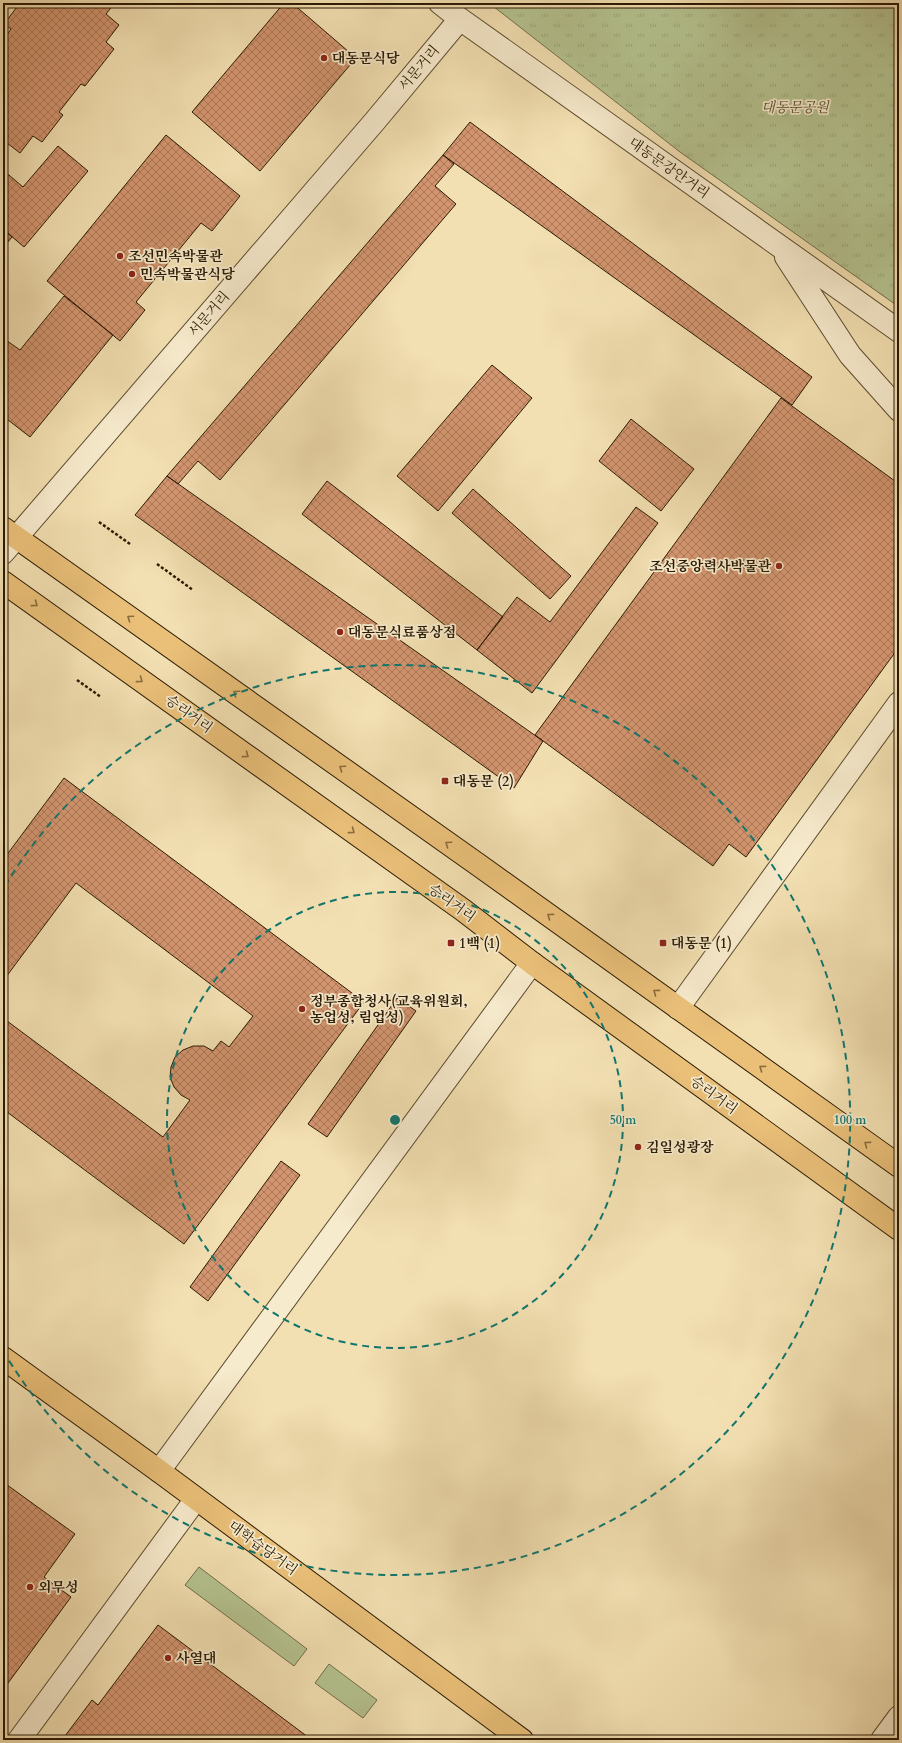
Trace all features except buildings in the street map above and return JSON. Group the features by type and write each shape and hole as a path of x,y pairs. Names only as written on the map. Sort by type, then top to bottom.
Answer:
{"main road":[{"path":"8,540 678,1008 899,1166"},
{"name":"승리거리","path":"3,582 463,910 532,963 899,1229"},
{"name":"대학습당거리","path":"3,1358 159,1471 522,1740"}],"street":[{"name":"대동문강안거리","path":"440,3 460,19 899,332"},
{"name":"서문거리","path":"8,540 375,121 460,19"},
{"path":"778,245 850,355 899,410"},
{"path":"678,1008 899,703"},
{"path":"159,1471 532,963"},
{"path":"19,1740 196,1499"},
{"path":"882,1740 899,1717"}],"path":[{"path":"99,522 130,544"},
{"path":"157,564 193,590"},
{"path":"77,680 101,697"}],"green space":[{"name":"대동문공원","path":"489,3 899,3 899,307 680,152"},
{"path":"199,1567 307,1649 294,1666 185,1585"},
{"path":"329,1664 377,1700 363,1718 315,1683"}],"place":[{"name":"대동문식당","path":"324,58"},
{"name":"조선민속박물관","path":"120,256"},
{"name":"민속박물관식당","path":"132,274"},
{"name":"조선중앙력사박물관","path":"779,566"},
{"name":"대동문식료품상점","path":"340,632"},
{"name":"대동문 (2)","path":"445,781"},
{"name":"1백 (1)","path":"451,943"},
{"name":"대동문 (1)","path":"663,943"},
{"name":"정부종합청사(교육위원회, 농업성, 림업성)","path":"302,1009"},
{"name":"김일성광장","path":"638,1147"},
{"name":"외무성","path":"30,1587"},
{"name":"사열대","path":"168,1658"}]}
